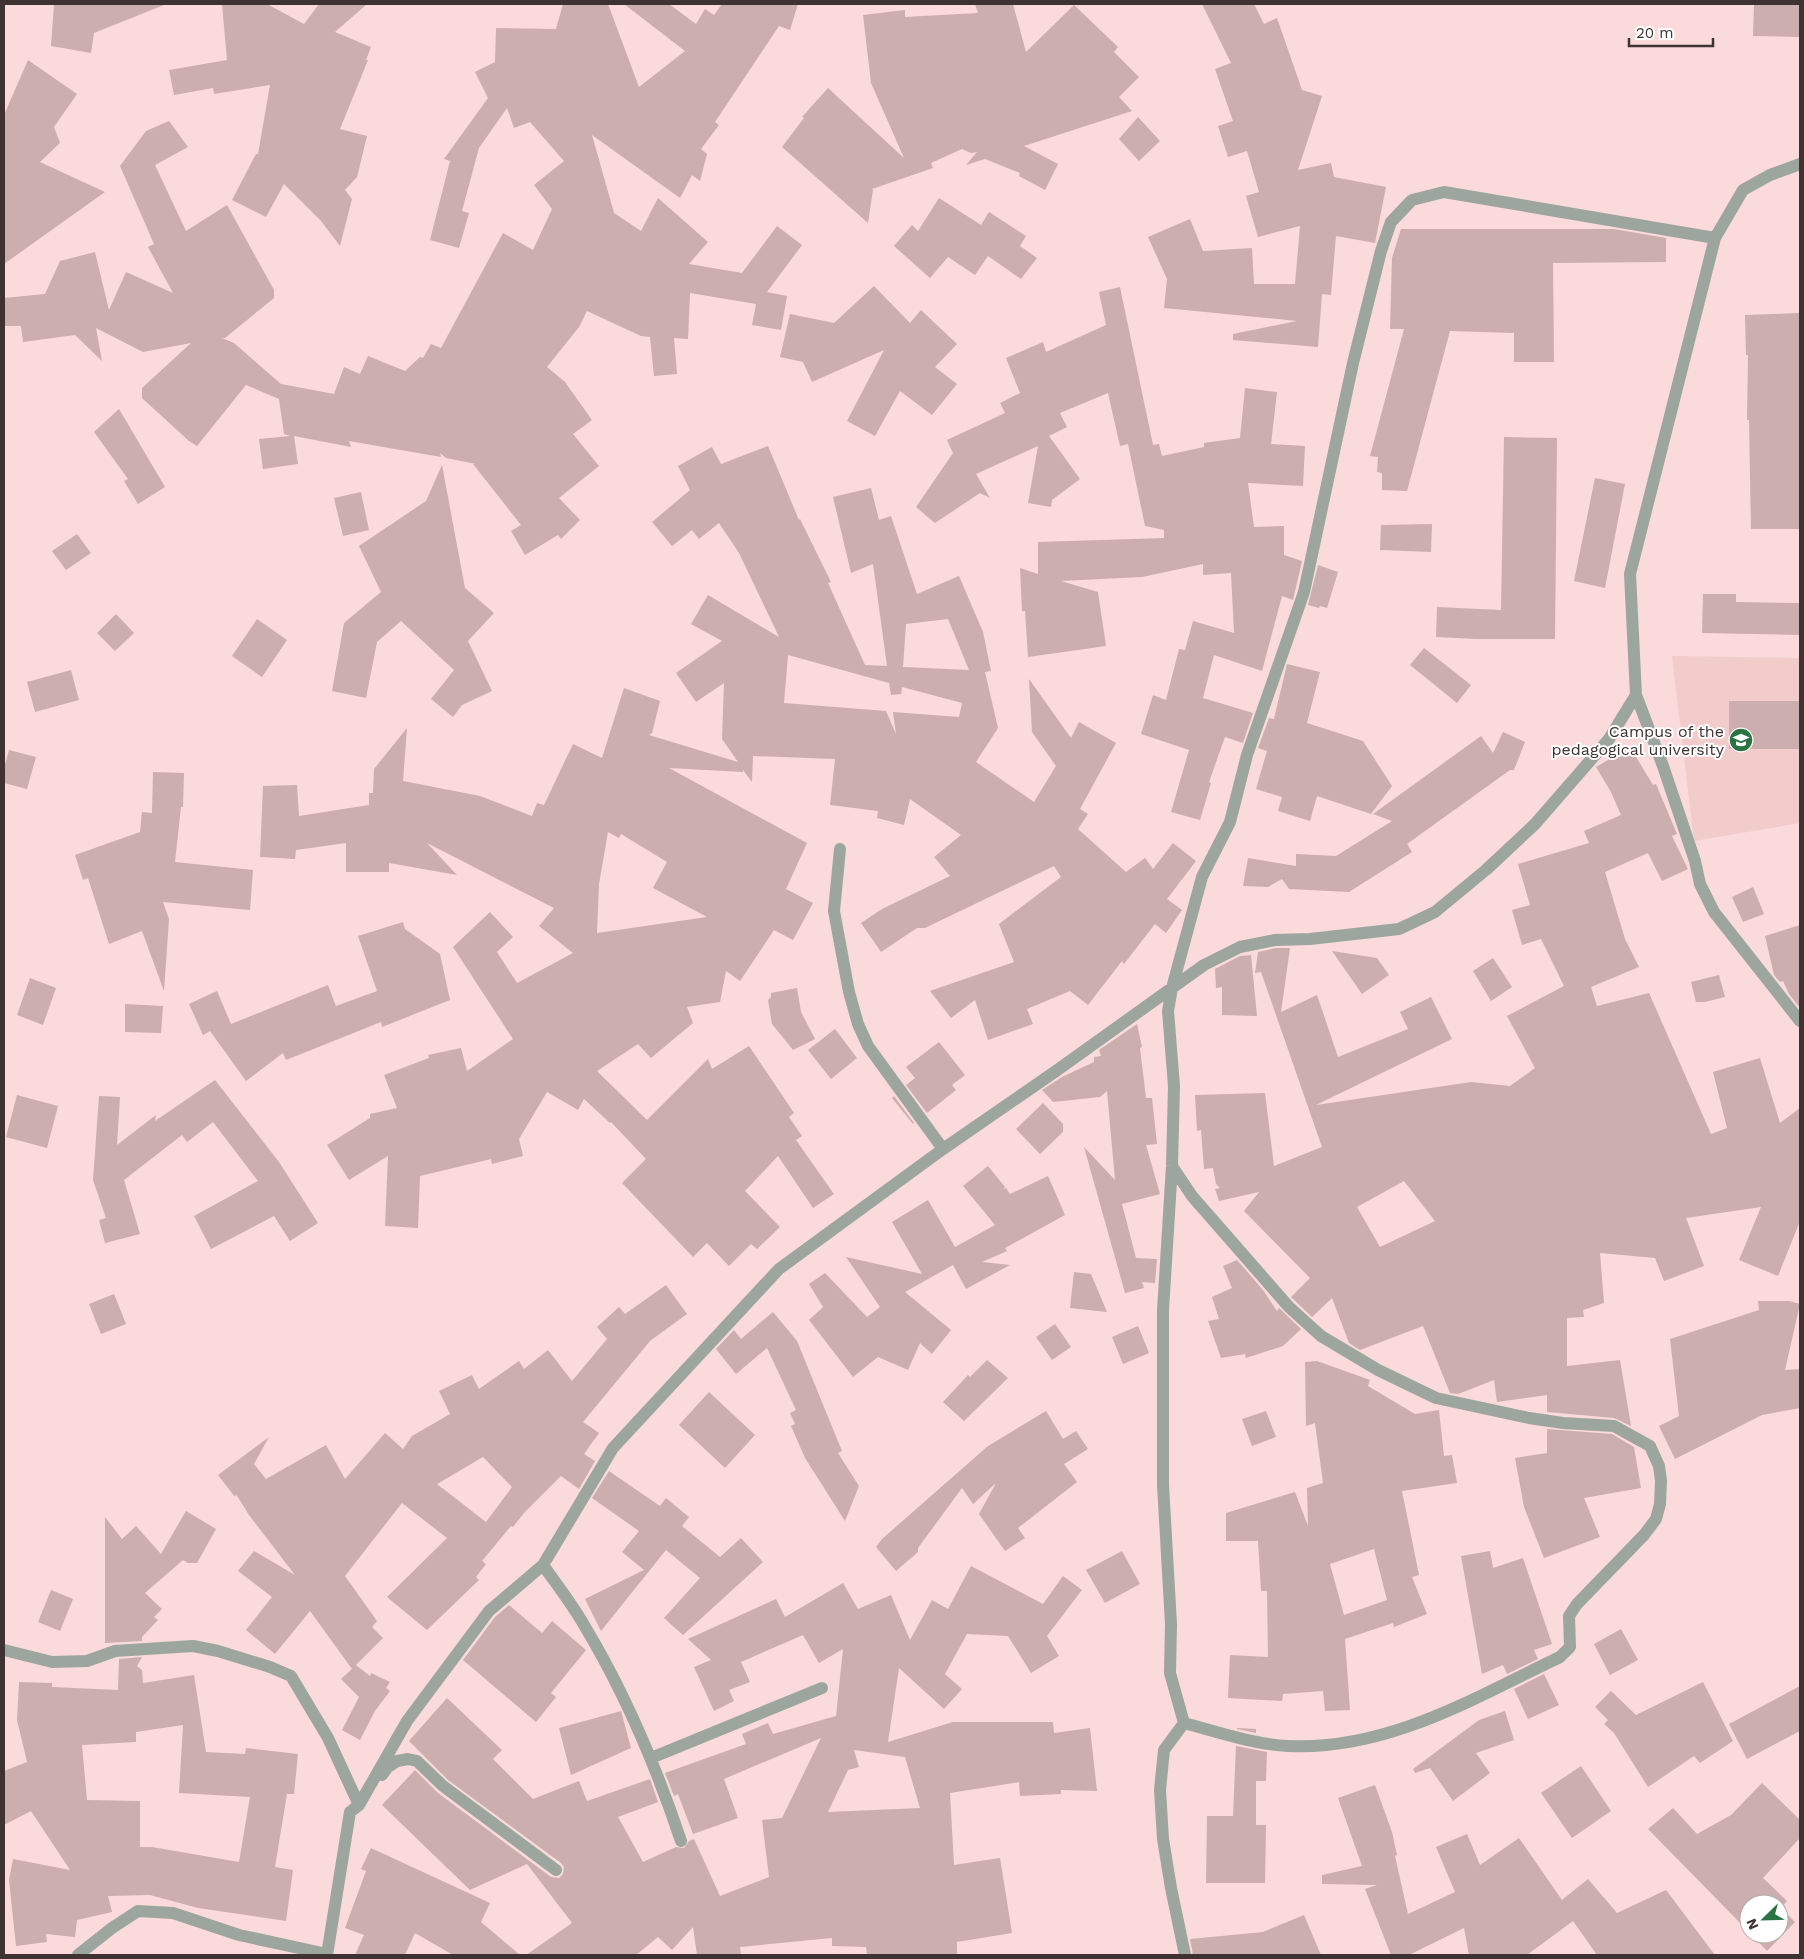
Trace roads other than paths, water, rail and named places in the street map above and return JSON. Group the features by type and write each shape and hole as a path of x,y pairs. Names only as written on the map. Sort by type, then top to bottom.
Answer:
{"street":[{"path":"1800,164 1770,175 1743,190 1715,238 1630,574 1636,695 1666,774 1695,861 1700,884 1714,912 1800,1021"},
{"path":"1184,1723 1170,1673 1172,1624 1163,1485 1163,1310 1172,1166 1174,1086 1168,1011 1172,988 1202,878 1230,822 1247,755 1304,592 1353,363 1381,251 1391,222 1412,200 1444,192 1715,238"},
{"path":"78,1955 112,1928 138,1911 173,1913 238,1935 327,1955 350,1812 359,1805 407,1721 489,1611 543,1565 613,1448 779,1269 943,1149 1204,965 1240,947 1274,940 1399,930 1435,912 1487,869 1535,824 1609,739 1636,695"},
{"path":"840,849 834,911 849,992 858,1024 868,1046 943,1149"},
{"path":"1172,1166 1192,1196 1289,1307 1321,1336 1378,1370 1436,1398 1528,1418 1564,1423 1614,1426 1650,1446 1660,1466 1661,1481 1660,1504 1656,1519 1644,1535 1577,1604 1569,1616 1570,1647 1560,1657 1439,1715 1408,1727 1354,1740 1325,1745 1288,1746 1251,1741 1184,1723"},
{"path":"543,1565 584,1624 618,1688 651,1758 681,1841"},
{"path":"4,1650 52,1662 87,1661 115,1651 193,1646 218,1651 270,1667 291,1676 328,1738 359,1805"},
{"path":"651,1758 822,1688"},
{"path":"1184,1723 1164,1750 1160,1790 1162,1839 1185,1955"},
{"path":"348,1828 388,1767 397,1761 408,1759 417,1761 444,1786 556,1870"}],"place":[{"name":"Campus of the pedagogical university","path":"1741,740"}]}
